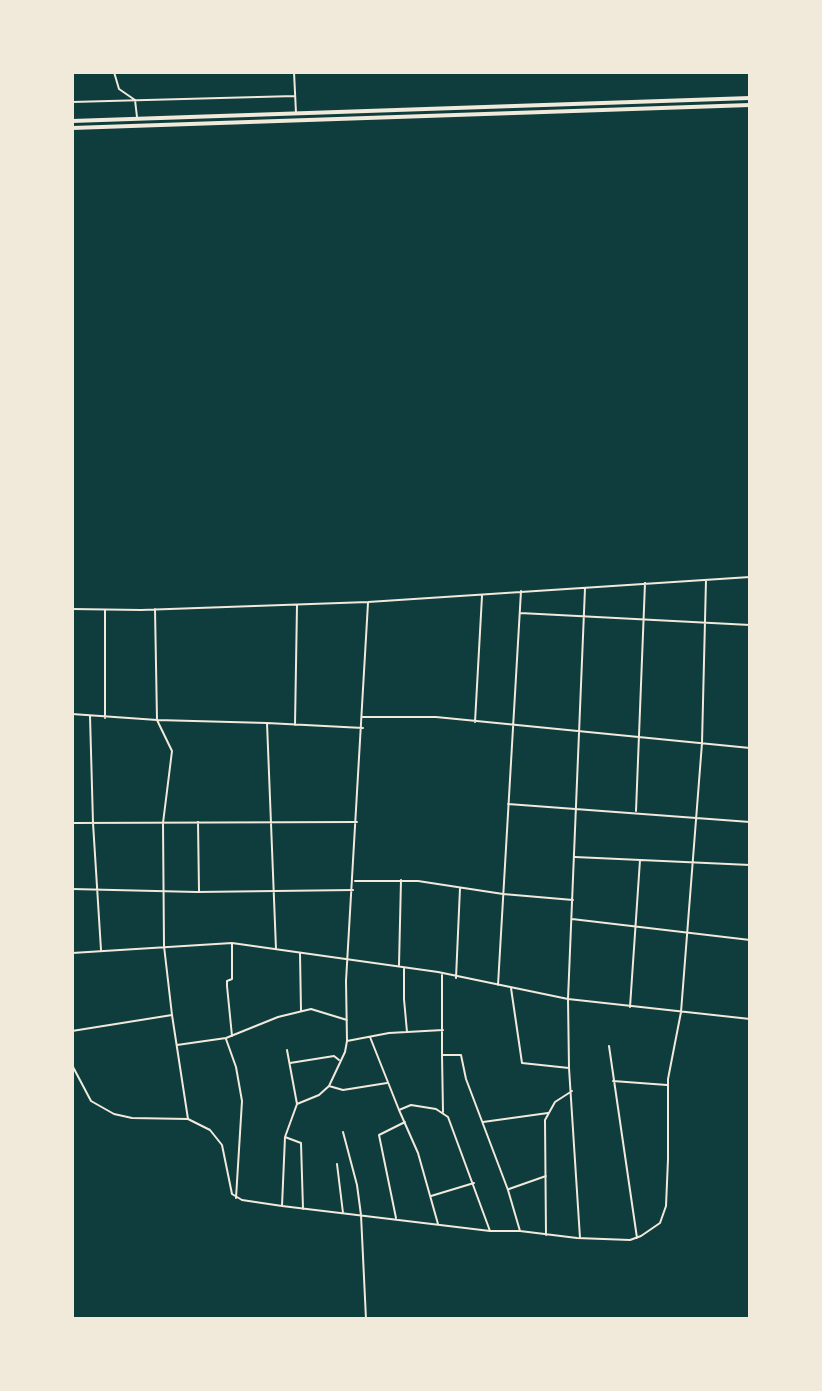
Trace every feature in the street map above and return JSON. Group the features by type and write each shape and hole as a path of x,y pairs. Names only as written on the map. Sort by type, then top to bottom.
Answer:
{"highway":[{"path":"72,121 750,98"},
{"path":"72,128 750,105"}],"street":[{"path":"114,72 119,88 135,100 138,118"},
{"path":"294,72 296,113"},
{"path":"72,102 295,96"},
{"path":"72,609 155,609 368,602 750,577"},
{"path":"236,1198 303,1209 396,1218 490,1231 520,1231 580,1238 637,1238 656,1227 665,1214 668,1159 667,1085 681,1012 702,743 706,580"},
{"path":"636,812 645,583"},
{"path":"580,1238 569,1068 568,999 578,808 585,587"},
{"path":"498,986 521,591"},
{"path":"475,722 482,594"},
{"path":"297,1104 318,1095 329,1086 339,1060 345,1052 347,1041 346,981 363,728 368,602"},
{"path":"295,725 297,605"},
{"path":"155,609 157,720 172,751 163,823 164,946 171,1015 188,1119"},
{"path":"105,610 105,718"},
{"path":"520,613 750,625"},
{"path":"72,714 105,718 363,728"},
{"path":"363,717 415,716 750,748"},
{"path":"90,717 96,890 101,950"},
{"path":"267,723 276,949"},
{"path":"508,804 750,822"},
{"path":"198,822 199,892"},
{"path":"72,823 357,822"},
{"path":"575,857 750,865"},
{"path":"630,1007 640,860"},
{"path":"354,880 401,880 503,894 573,900"},
{"path":"399,966 401,880"},
{"path":"456,978 460,887"},
{"path":"72,889 199,892 353,890"},
{"path":"572,919 750,940"},
{"path":"72,953 232,943 442,973 456,978 568,999 750,1019"},
{"path":"232,943 232,979 227,981 232,1036"},
{"path":"300,953 301,1011"},
{"path":"404,967 407,1032"},
{"path":"442,973 443,1112 450,1122 490,1231"},
{"path":"511,988 522,1063 569,1068"},
{"path":"176,1046 226,1038 301,1011 317,1010 347,1020"},
{"path":"72,1031 171,1015"},
{"path":"347,1041 369,1036 443,1030"},
{"path":"369,1036 405,1122 431,1196 438,1224"},
{"path":"226,1038 234,1060 242,1101 236,1198"},
{"path":"609,1046 637,1238"},
{"path":"282,1206 285,1137 297,1104 287,1050"},
{"path":"442,1055 461,1055 466,1079 508,1190 520,1231"},
{"path":"290,1062 334,1056 339,1060"},
{"path":"72,1065 90,1101 114,1114 132,1118 188,1119 210,1130 222,1145 228,1182 236,1198"},
{"path":"613,1082 667,1085"},
{"path":"329,1086 343,1090 387,1083"},
{"path":"546,1235 544,1124 555,1102 572,1091"},
{"path":"399,1110 417,1105 443,1112"},
{"path":"483,1122 548,1113"},
{"path":"396,1218 379,1135 405,1122"},
{"path":"343,1132 357,1185 361,1215 366,1319"},
{"path":"285,1137 300,1142 302,1146 303,1209"},
{"path":"337,1164 343,1213"},
{"path":"508,1190 546,1176"},
{"path":"431,1196 474,1183"}]}
